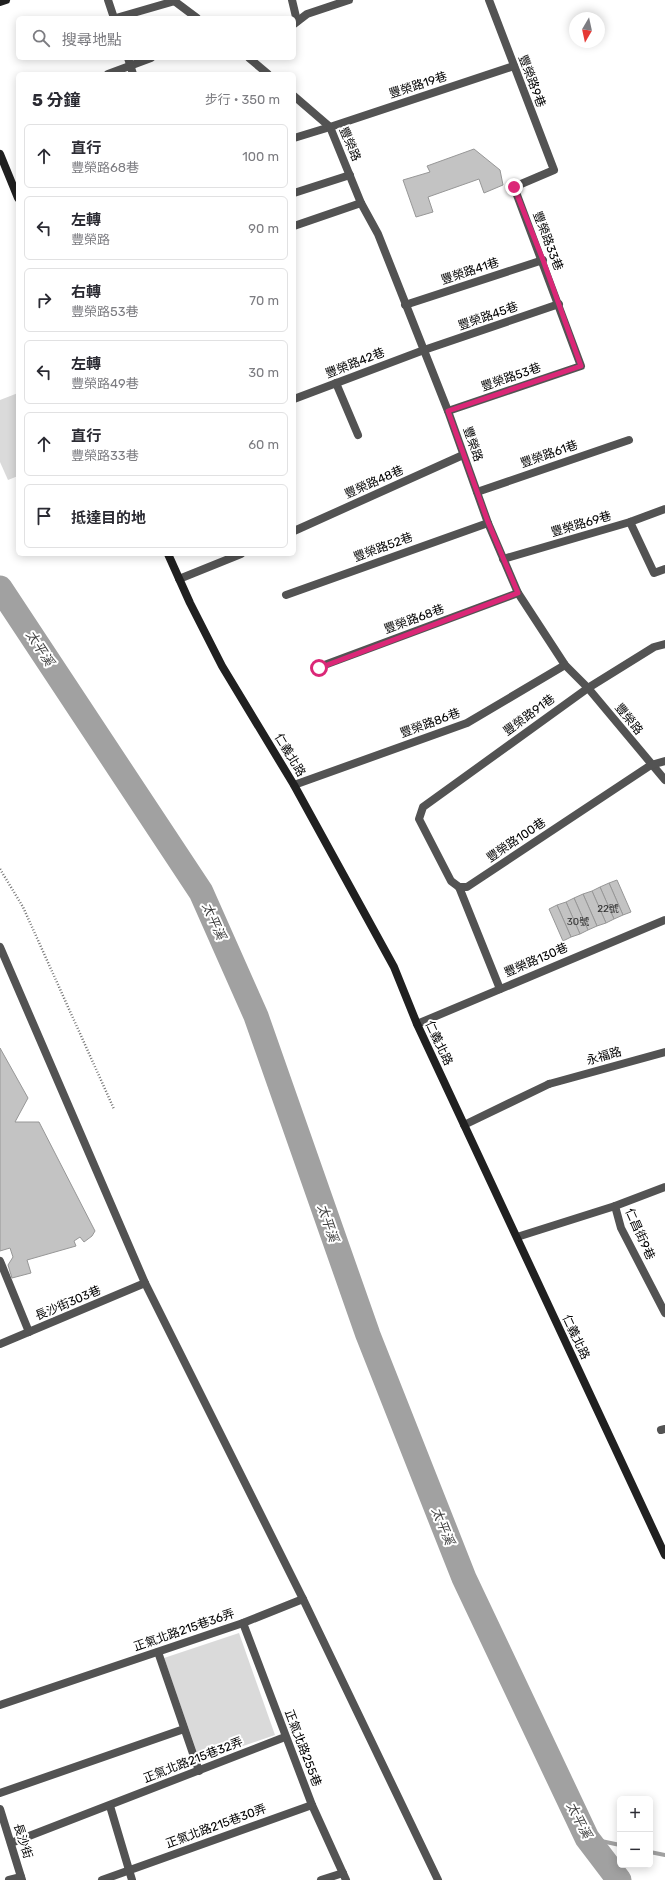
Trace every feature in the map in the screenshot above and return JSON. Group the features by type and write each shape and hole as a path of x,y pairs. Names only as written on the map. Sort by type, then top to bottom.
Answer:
{"street":[{"path":"0,2 6,0"},
{"path":"108,0 114,16"},
{"path":"292,0 295,16"},
{"path":"296,22 307,14 349,0"},
{"name":"豐榮路9巷","path":"489,0 554,170 514,187"},
{"path":"122,16 174,1 194,16"},
{"path":"112,72 129,62 140,60"},
{"path":"253,60 266,72"},
{"path":"129,62 132,72"},
{"name":"豐榮路19巷","path":"296,137 514,66"},
{"name":"豐榮路","path":"296,98 330,127 361,203 378,234 448,411 488,522 518,593 565,665 588,688 665,780"},
{"path":"0,154 16,193"},
{"path":"296,192 350,175"},
{"name":"豐榮路33巷","path":"514,187 543,260 581,366"},
{"path":"296,225 361,203"},
{"name":"豐榮路41巷","path":"405,305 543,260"},
{"name":"豐榮路45巷","path":"424,350 559,304"},
{"name":"豐榮路42巷","path":"296,398 424,350"},
{"name":"豐榮路53巷","path":"448,411 581,366"},
{"path":"336,383 358,435"},
{"name":"豐榮路61巷","path":"477,492 629,440"},
{"name":"豐榮路48巷","path":"296,530 463,455"},
{"name":"豐榮路69巷","path":"503,559 630,522 665,509"},
{"name":"豐榮路52巷","path":"286,595 488,522"},
{"path":"630,522 654,573 665,569"},
{"name":"仁義北路","path":"169,556 222,666 294,785 394,967 417,1024 665,1555"},
{"path":"179,579 236,556"},
{"name":"豐榮路68巷","path":"319,668 518,593"},
{"name":"豐榮路91巷","path":"459,887 451,881 419,819 423,807 588,688 654,647 665,644"},
{"name":"豐榮路86巷","path":"294,785 467,723 565,665"},
{"name":"豐榮路100巷","path":"459,887 467,887 651,765 665,761"},
{"path":"459,887 500,989"},
{"name":"豐榮路130巷","path":"417,1024 665,920"},
{"path":"0,947 145,1283 303,1599 437,1880"},
{"name":"永福路","path":"464,1125 549,1084 665,1052"},
{"path":"516,1237 615,1206 665,1187"},
{"name":"仁昌街9巷","path":"615,1206 621,1228 665,1313"},
{"path":"0,1261 29,1332"},
{"name":"長沙街303巷","path":"0,1344 145,1283"},
{"name":"正氣北路215巷36弄","path":"0,1705 243,1623 303,1599"},
{"name":"正氣北路255巷","path":"243,1623 285,1737 344,1877"},
{"path":"158,1652 199,1771"},
{"path":"0,1793 184,1729"},
{"name":"正氣北路215巷32弄","path":"11,1843 110,1806 285,1737"},
{"name":"正氣北路215巷30弄","path":"102,1880 312,1804"},
{"path":"110,1806 132,1880"},
{"name":"長沙街","path":"0,1809 22,1878"},
{"path":"321,1880 344,1877"},
{"path":"9,1880 22,1878"}],"path":[{"path":"0,869 23,907 114,1109"}],"shaded area":[{"path":"16,394 16,477 8,480 0,462 0,400"},
{"path":"239,1633 275,1735 200,1761 164,1658"}],"building":[{"path":"474,149 500,170 503,185 484,193 479,179 428,197 433,212 416,217 403,180 430,172 427,166"},
{"path":"617,880 631,912 623,915 609,883"},
{"path":"609,883 623,915 614,919 600,887"},
{"path":"600,887 614,919 606,923 592,891"},
{"path":"592,891 606,923 597,926 583,894"},
{"path":"583,894 597,926 588,930 574,898"},
{"path":"574,898 588,930 580,934 566,902"},
{"path":"566,902 580,934 571,937 557,905"},
{"path":"557,905 571,937 563,941 549,909"},
{"path":"0,1048 28,1098 15,1122 39,1122 95,1231 92,1236 84,1242 80,1237 74,1241 76,1246 27,1260 31,1273 12,1278 8,1265 13,1257 10,1248 0,1251"}],"waterway":[{"name":"太平溪","path":"0,588 201,892 256,1016 368,1335 464,1578 587,1838 619,1880"},
{"path":"587,1838 617,1844"},
{"path":"653,1853 665,1855"}],"route":[{"path":"319,668 518,593 488,522 448,411 581,366 543,260 514,187"}]}
